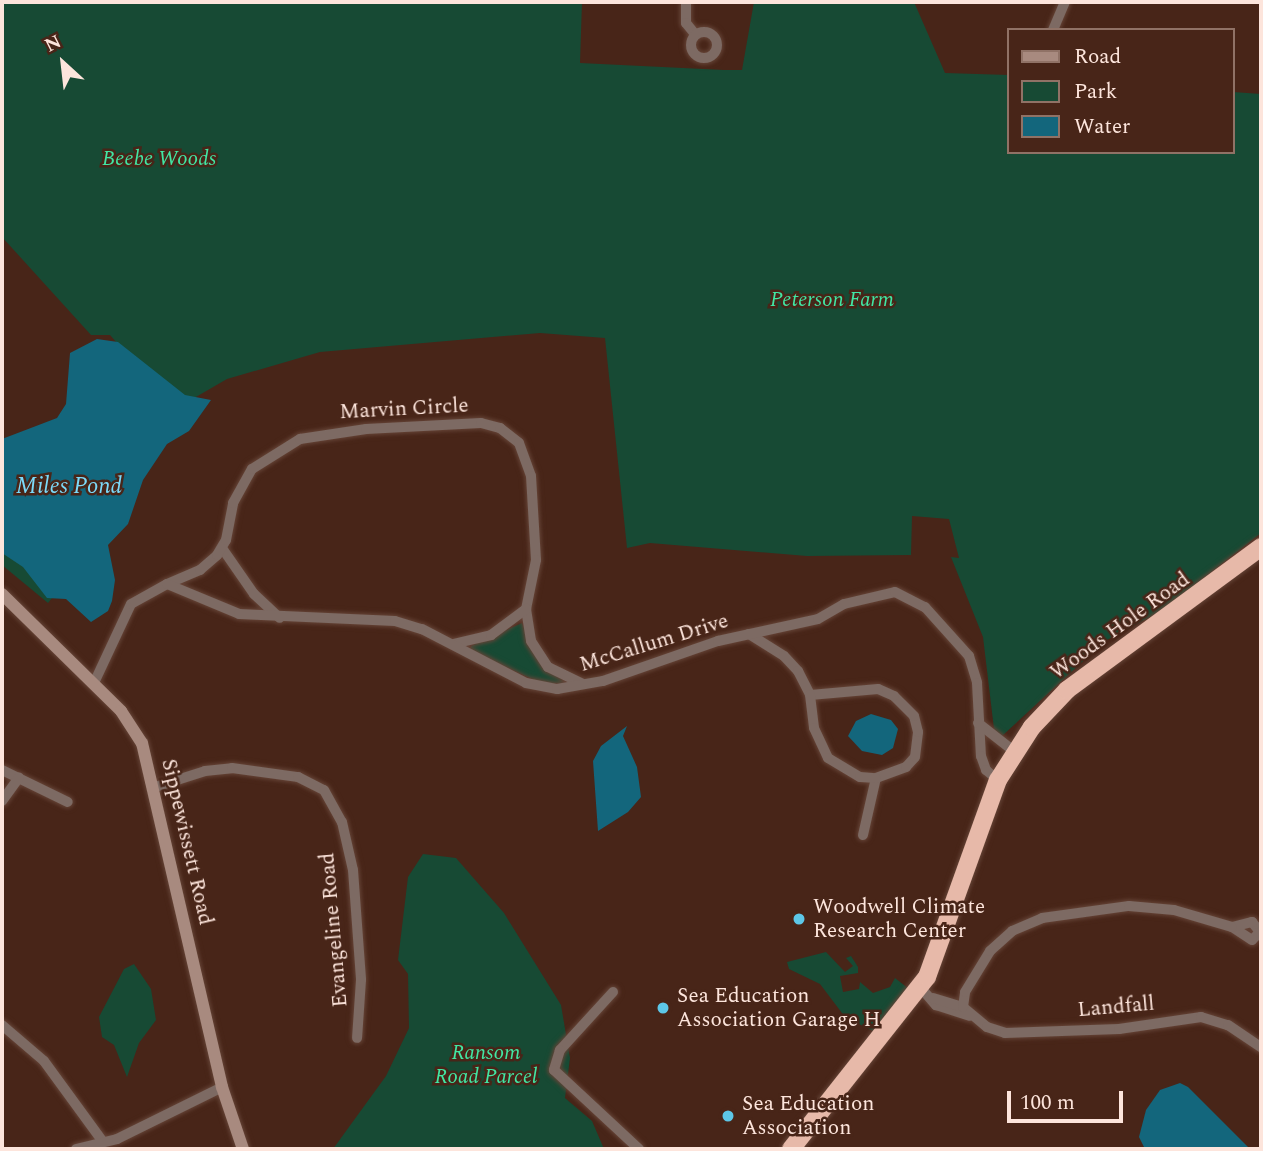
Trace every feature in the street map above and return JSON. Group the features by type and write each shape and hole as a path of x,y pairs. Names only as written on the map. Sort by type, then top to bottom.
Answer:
{"highway":[{"name":"Woods Hole Road","path":"791,1149 927,993 998,780 1015,752 1067,690 1261,547"}],"main road":[{"name":"Sippewissett Road","path":"2,594 94,683 134,726 155,787 222,1087 243,1149"}],"street":[{"path":"686,2 686,23 695,34"},
{"path":"1054,28 1065,2"},
{"name":"Marvin Circle","path":"222,548 233,503 252,469 300,439 330,432 481,424 508,433 526,456 536,560 526,609 531,640 542,662 562,677 590,684"},
{"path":"94,683 131,604 200,570 222,548 254,594 280,618"},
{"name":"McCallum Drive","path":"167,584 239,614 280,618 395,621 452,644 540,687 590,684 680,652 818,619 869,595 895,592 908,595 940,622 969,656 976,674 983,765 998,780"},
{"path":"452,644 491,635 526,609"},
{"path":"749,634 784,656 810,695 814,727 828,758 860,777 876,778 906,767 915,757 918,732 910,709 894,696 871,688 810,695"},
{"path":"978,723 1015,752"},
{"name":"Evangeline Road","path":"155,787 205,771 232,768 298,777 324,790 342,822 353,870 362,986 357,1038"},
{"path":"2,770 68,802"},
{"path":"2,800 19,778"},
{"path":"863,835 876,778"},
{"path":"966,1012 965,992 990,951 1012,931 1042,918 1129,906 1174,910 1232,926"},
{"path":"613,992 560,1050 554,1070 639,1149"},
{"name":"Landfall","path":"927,993 936,1005 966,1012 1012,1034 1119,1029 1201,1017 1221,1022 1261,1047"},
{"path":"2,1025 44,1061 103,1142"},
{"path":"76,1149 103,1142 222,1087"}],"green space":[{"name":"Peterson Farm","path":"2,2 582,2 580,63 742,70 754,2 914,2 945,73 1007,75 1007,154 1235,154 1235,92 1261,94 1261,533 1163,610 1105,641 1002,736 994,729 983,637 951,557 959,558 949,519 912,516 911,555 807,556 650,543 627,548 605,338 540,333 320,352 227,379 189,401 137,366 110,335 91,335 2,237"},
{"path":"2,520 68,578 48,603 2,565"},
{"path":"522,623 533,653 546,670 569,684 541,683 471,651 471,646"},
{"name":"Ransom Road Parcel","path":"423,854 456,858 504,913 561,1005 570,1058 565,1098 592,1121 604,1149 333,1149 386,1076 409,1028 408,974 398,960 408,877"},
{"path":"826,952 845,972 853,966 846,958 851,956 858,967 858,973 840,976 843,992 859,989 860,982 873,993 890,987 895,978 909,989 873,1031 845,1017 820,984 789,969 787,962"},
{"path":"134,964 151,989 156,1020 139,1043 127,1077 114,1045 102,1037 99,1017 124,969"}],"water":[{"name":"Miles Pond","path":"97,339 118,342 185,395 211,400 189,431 167,444 143,480 128,524 108,545 115,580 112,601 108,611 91,622 66,599 47,598 23,567 2,553 2,439 57,418 66,404 70,353"},
{"path":"871,714 891,720 898,729 893,748 882,755 862,751 848,736 856,721"},
{"path":"627,726 623,736 637,767 641,797 628,812 598,831 593,761 601,746"},
{"path":"1180,1083 1188,1087 1250,1149 1145,1149 1139,1137 1146,1110 1160,1090"}],"place":[{"name":"Woodwell Climate Research Center","path":"799,919"},
{"name":"Sea Education Association Garage H","path":"663,1008"},
{"name":"Sea Education Association","path":"728,1116"}],"park label":[{"name":"Beebe Woods","path":"159,159"}]}
